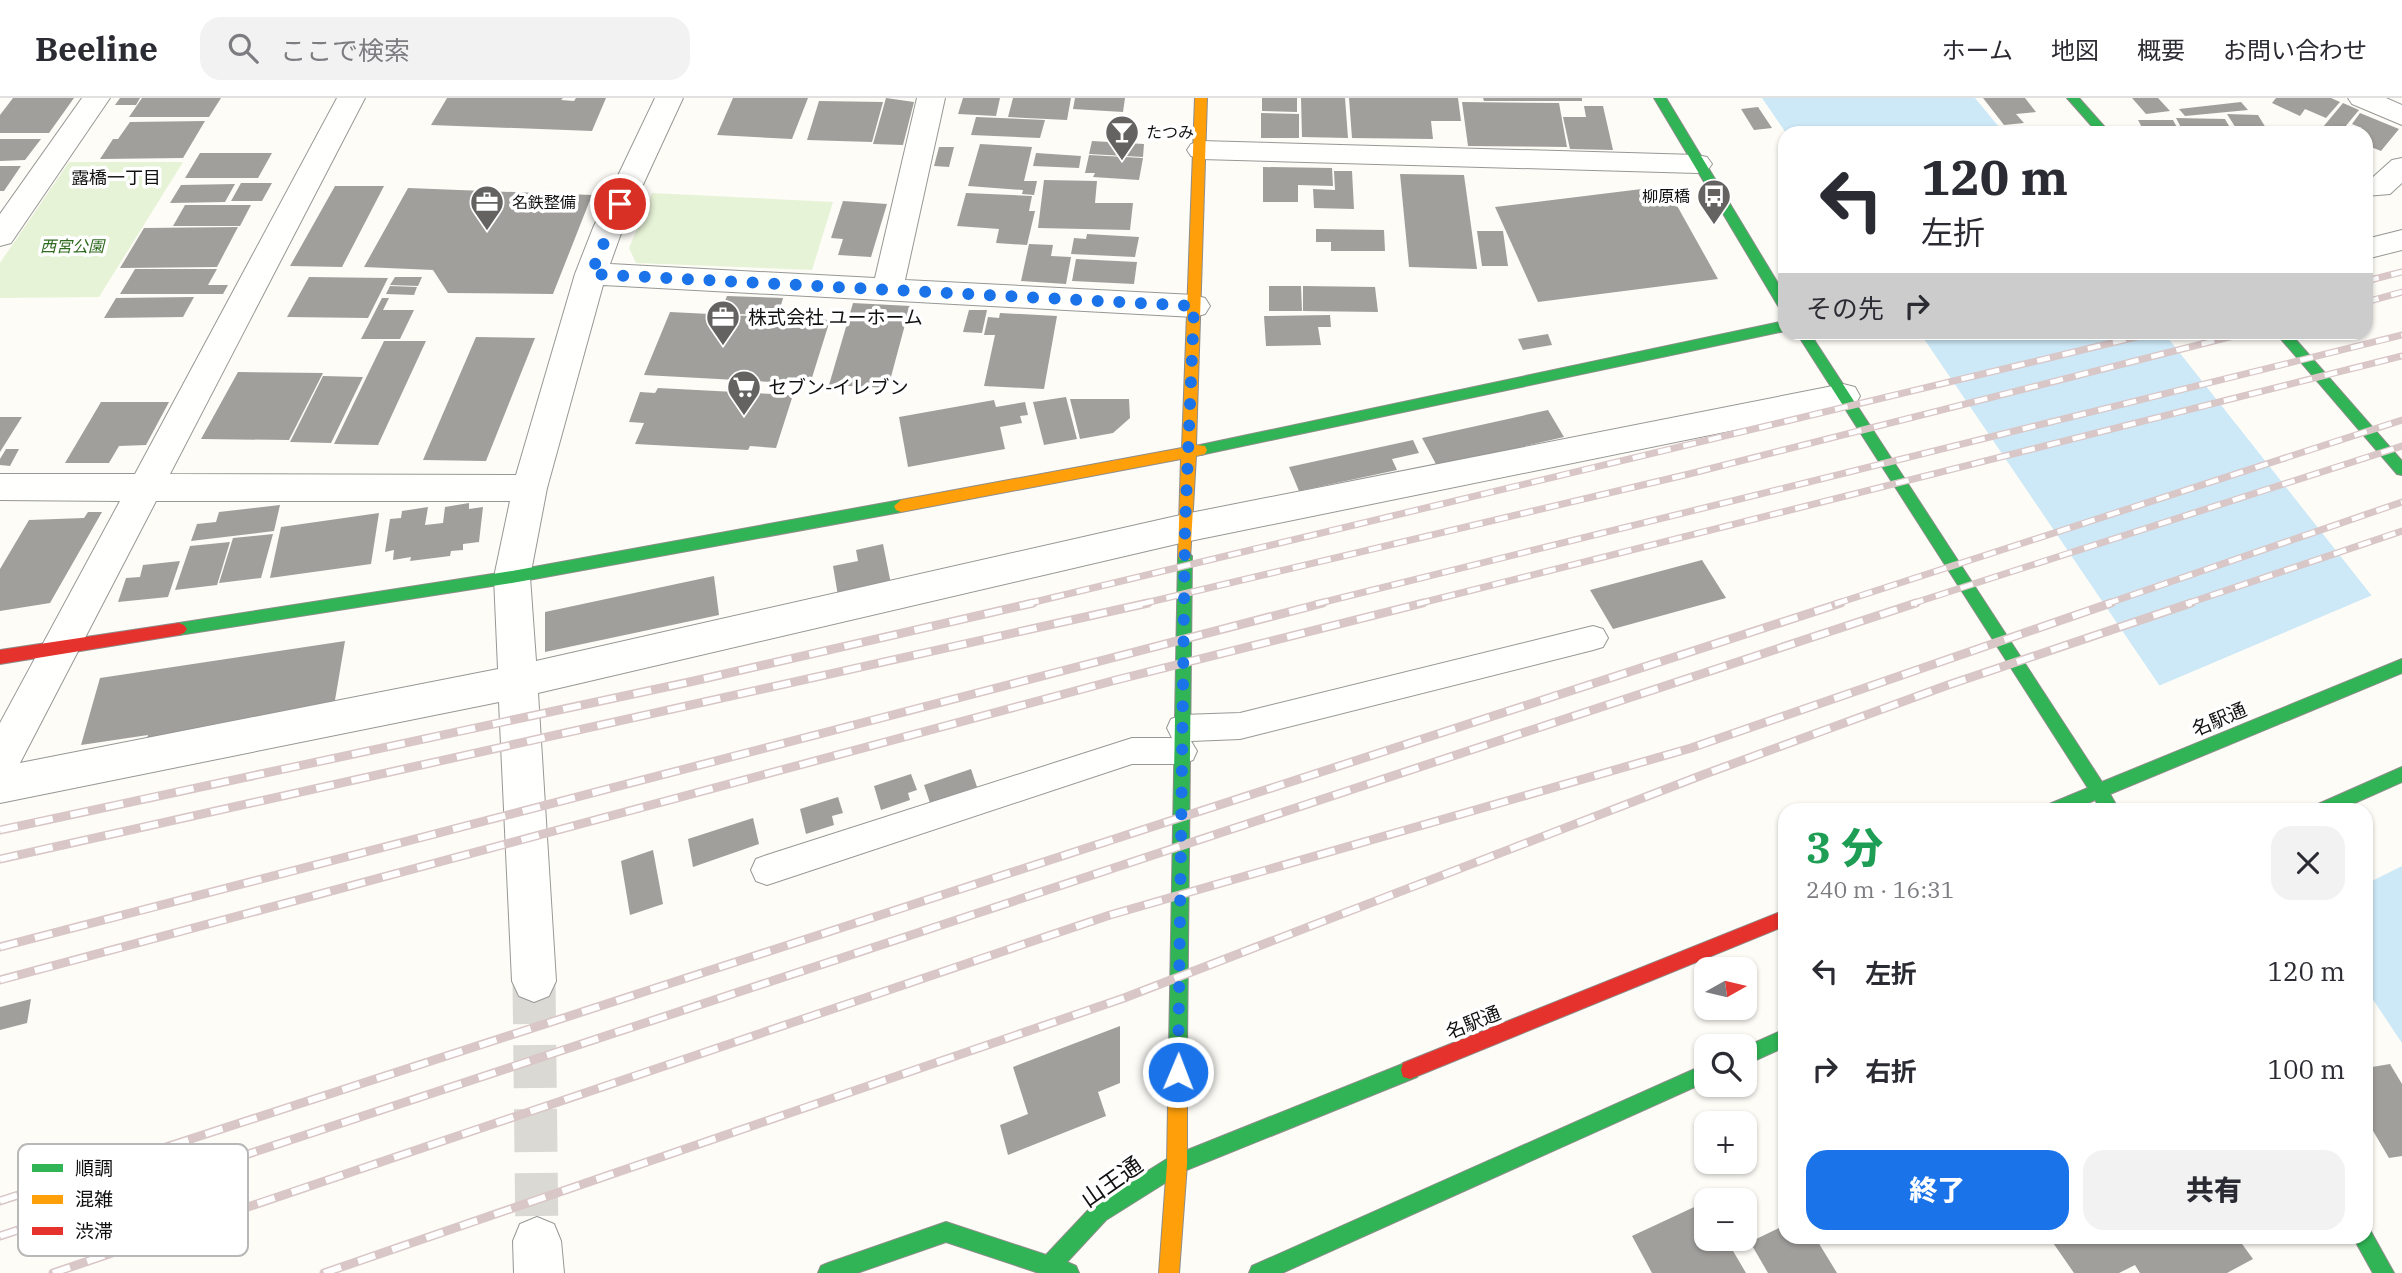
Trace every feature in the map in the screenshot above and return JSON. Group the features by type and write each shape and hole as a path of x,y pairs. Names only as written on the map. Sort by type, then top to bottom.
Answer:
{"street":[{"path":"0,236 96,98"},
{"path":"0,762 351,98"},
{"path":"534,981 512,577 530,488 591,274 608,229 669,98"},
{"path":"888,288 931,98"},
{"path":"1169,1273 1177,1164 1185,528 1201,98"},
{"path":"1660,98 1778,295"},
{"path":"2073,98 2098,126"},
{"path":"2362,98 2402,116"},
{"path":"1201,150 1698,164"},
{"path":"2373,186 2380,187 2402,167"},
{"path":"2373,247 2402,240"},
{"path":"591,274 1194,306"},
{"path":"0,657 512,577 1188,453 1778,327"},
{"path":"1807,340 2106,803"},
{"path":"2288,340 2402,470"},
{"path":"0,785 516,681 1185,528 1843,396"},
{"path":"0,487 530,488"},
{"name":"名駅通","path":"2071,803 2402,666"},
{"path":"2338,803 2402,774"},
{"name":"名駅通","path":"1177,1164 1778,921"},
{"path":"1757,1051 1778,1041"},
{"path":"1259,1273 1694,1078"},
{"name":"山王通","path":"1051,1269 1099,1213 1177,1164"},
{"path":"828,1273 946,1232 1069,1273"},
{"path":"2367,1244 2384,1273"}],"lane":[{"path":"767,870 1132,751 1593,638"}],"green space":[{"name":"西宮公園","path":"69,162 183,162 99,297 0,298 0,263"},
{"path":"652,193 833,202 812,270 636,263 629,248"}],"water":[{"path":"1762,98 1975,98 1998,126 1781,126"},
{"path":"1925,340 2170,340 2402,634 2402,1043 2373,1000 2373,803 2239,803"}],"pier":[{"path":"2375,594 2402,628 2402,866 2373,880 2373,803 2235,803 2156,687"}],"building":[{"path":"13,98 74,98 49,133 0,133 0,115"},
{"path":"120,98 140,98 136,105 115,105"},
{"path":"142,98 221,98 209,117 129,117"},
{"path":"447,98 563,98 561,100 574,101 576,98 606,98 592,131 431,125"},
{"path":"733,98 808,98 792,139 717,135"},
{"path":"886,98 914,102 903,145 873,144"},
{"path":"963,98 1000,98 996,116 958,114"},
{"path":"1013,98 1071,98 1067,120 1008,117"},
{"path":"1075,98 1125,98 1123,112 1073,109"},
{"path":"1262,98 1297,98 1297,112 1262,111"},
{"path":"1301,98 1345,98 1348,138 1302,137"},
{"path":"1349,98 1458,98 1461,121 1431,121 1433,139 1352,138"},
{"path":"1483,98 1582,98 1582,101 1484,101"},
{"path":"1983,98 2025,98 2036,112 2016,114 2024,123 2004,125"},
{"path":"2132,98 2158,98 2170,111 2146,114"},
{"path":"2276,98 2331,98 2340,102 2326,118 2305,109 2300,116 2272,103"},
{"path":"819,101 883,102 872,142 807,140"},
{"path":"1462,102 1559,103 1567,147 1468,146"},
{"path":"2241,102 2248,110 2185,116 2179,109"},
{"path":"2343,103 2359,110 2346,126 2324,126"},
{"path":"1584,106 1603,106 1613,150 1570,149 1563,117 1586,117"},
{"path":"1758,107 1772,128 1754,130 1741,109"},
{"path":"1261,113 1299,114 1299,138 1261,138"},
{"path":"2360,113 2399,129 2381,151 2373,148 2373,126 2352,124"},
{"path":"2227,114 2258,115 2265,126 2235,126"},
{"path":"976,117 1045,120 1040,138 971,135"},
{"path":"2176,118 2225,119 2229,126 2180,126"},
{"path":"2138,120 2173,120 2176,126 2141,126"},
{"path":"205,121 183,158 100,159 113,139 118,139 130,122"},
{"path":"0,139 41,139 25,160 0,161"},
{"path":"1092,141 1144,144 1143,157 1089,154"},
{"path":"980,144 1032,147 1024,181 1037,181 1034,195 1022,194 1023,190 968,186"},
{"path":"939,147 954,147 949,167 934,166"},
{"path":"200,153 272,153 258,178 185,178"},
{"path":"1036,153 1081,156 1079,168 1033,166"},
{"path":"1089,155 1143,158 1139,180 1093,177 1095,173 1085,173"},
{"path":"0,166 21,166 4,191 0,191"},
{"path":"1263,167 1332,168 1333,186 1298,185 1298,202 1263,202"},
{"path":"1334,171 1352,171 1354,209 1314,208 1313,189 1335,190"},
{"path":"1400,174 1464,175 1477,269 1409,267"},
{"path":"1044,180 1097,181 1095,203 1133,203 1130,230 1038,228"},
{"path":"241,183 272,183 262,201 231,201"},
{"path":"235,184 225,202 170,203 181,185"},
{"path":"335,186 384,186 342,267 290,266"},
{"path":"1666,186 1718,279 1538,302 1495,207"},
{"path":"408,188 592,195 553,294 448,293 433,270 364,267"},
{"path":"966,193 1032,196 1029,211 1035,211 1027,245 996,243 999,229 957,226"},
{"path":"843,201 887,204 871,257 838,255 843,239 831,238"},
{"path":"185,205 251,205 240,226 173,226"},
{"path":"238,227 217,267 120,268 144,228"},
{"path":"1316,229 1384,230 1385,251 1331,251 1331,242 1316,242"},
{"path":"1477,231 1503,231 1508,266 1482,266"},
{"path":"1087,234 1139,237 1135,257 1071,254 1074,238 1086,239"},
{"path":"1029,244 1053,245 1051,256 1071,257 1066,284 1021,281"},
{"path":"1076,259 1137,262 1134,284 1072,281"},
{"path":"135,269 217,269 208,285 228,285 223,294 120,294"},
{"path":"309,277 388,278 368,318 287,317"},
{"path":"395,277 422,277 418,286 390,285"},
{"path":"390,286 417,287 414,295 386,294"},
{"path":"1269,286 1301,286 1302,311 1269,311"},
{"path":"1303,286 1375,287 1378,312 1303,311"},
{"path":"727,296 783,298 778,316 720,313"},
{"path":"194,297 183,317 104,318 116,298"},
{"path":"382,298 389,298 383,310 414,310 400,339 361,339"},
{"path":"853,303 910,306 888,388 829,385"},
{"path":"969,310 987,310 982,333 963,332"},
{"path":"670,312 830,320 810,384 644,375"},
{"path":"1000,313 1057,316 1044,389 984,386 995,335 984,335 988,317 999,318"},
{"path":"1330,315 1331,327 1318,327 1321,345 1266,346 1264,316"},
{"path":"1548,334 1552,345 1523,350 1518,339"},
{"path":"476,337 535,338 486,461 423,460"},
{"path":"384,341 426,341 378,445 334,444"},
{"path":"238,372 323,373 289,440 201,439"},
{"path":"323,376 363,377 331,443 290,442"},
{"path":"658,388 793,395 776,448 750,446 748,450 635,444 644,423 629,422 640,392 655,393"},
{"path":"1066,397 1077,439 1044,445 1033,402"},
{"path":"1070,399 1129,399 1130,418 1113,433 1080,439"},
{"path":"994,400 996,407 1025,402 1028,415 1020,416 1022,423 1000,427 1005,449 908,467 899,417"},
{"path":"101,402 169,402 146,445 119,446 109,463 65,463"},
{"path":"1548,410 1564,437 1437,466 1422,438"},
{"path":"0,417 22,417 0,452"},
{"path":"1413,440 1419,453 1392,459 1397,470 1299,491 1289,467"},
{"path":"6,449 19,449 10,466 0,465 0,459"},
{"path":"469,503 469,509 483,507 479,542 463,544 463,550 451,551 450,556 410,561 411,557 393,560 394,550 385,552 390,519 401,518 402,511 428,507 425,525 443,523 445,507"},
{"path":"280,505 274,531 191,541 197,524 216,522 219,512"},
{"path":"88,512 102,512 50,603 0,611 0,569 29,520 84,518"},
{"path":"379,513 371,564 270,578 281,527"},
{"path":"273,534 261,578 219,583 233,538"},
{"path":"230,542 217,585 175,590 190,546"},
{"path":"883,544 891,584 838,596 833,566 858,561 856,550"},
{"path":"1702,560 1726,598 1613,629 1590,590"},
{"path":"180,561 168,597 118,602 126,578 140,577 143,565"},
{"path":"714,576 719,615 545,652 545,612"},
{"path":"345,641 334,706 215,724 213,737 144,747 148,735 81,745 100,678"},
{"path":"971,769 977,787 930,803 924,785"},
{"path":"911,774 917,790 908,793 910,800 881,810 874,786"},
{"path":"838,797 843,813 832,816 834,825 806,834 800,809"},
{"path":"753,818 759,844 693,867 688,839"},
{"path":"653,850 663,904 630,915 621,861"},
{"path":"31,999 27,1023 0,1030 0,1007"},
{"path":"1120,1026 1120,1083 1098,1092 1106,1116 1008,1155 1000,1125 1028,1114 1013,1067"},
{"path":"2390,1064 2402,1084 2402,1156 2389,1158 2373,1131 2373,1067"},
{"path":"1694,1207 1694,1251 1733,1251 1746,1273 1652,1273 1632,1236"},
{"path":"1778,1228 1778,1244 1819,1244 1837,1273 1768,1273 1755,1251 1757,1239"},
{"path":"2054,1244 2242,1244 2253,1259 2227,1273 2140,1273 2135,1265 2119,1273 2074,1273"}],"tunnel":[{"path":"534,981 537,1241"}],"railway":[{"path":"2373,279 2402,272"},
{"path":"2373,300 2402,292"},
{"path":"1316,604 2402,335"},
{"path":"1026,604 2124,340"},
{"path":"1141,604 1689,474 2217,340"},
{"path":"1417,604 2402,356"},
{"path":"1835,604 2402,420"},
{"path":"1911,604 2402,446"},
{"path":"2106,604 2402,502"},
{"path":"2186,604 2402,531"},
{"path":"0,830 694,681 1033,603"},
{"path":"0,859 1148,603"},
{"path":"0,947 1323,603"},
{"path":"0,980 1116,680 1423,603"},
{"path":"175,1144 1841,603"},
{"path":"248,1154 1916,603"},
{"path":"248,1207 1110,915 1691,748 2111,603"},
{"path":"324,1273 1124,998 1705,774 1948,685 2191,603"},
{"path":"0,1201 18,1195"},
{"path":"0,1236 18,1230"},
{"path":"53,1273 103,1256"}],"traffic: fast":[{"path":"1660,98 1778,294"},
{"path":"2073,98 2098,126"},
{"path":"1200,450 1778,327"},
{"path":"1807,340 2106,803"},
{"path":"2288,340 2402,470"},
{"path":"179,629 512,577 901,506"},
{"path":"1178,1048 1185,556"},
{"path":"2070,803 2402,666"},
{"path":"2338,803 2402,774"},
{"path":"1757,1051 1778,1041"},
{"path":"1050,1273 1051,1265 1099,1213 1177,1164 1410,1070"},
{"path":"1259,1273 1694,1078"},
{"path":"828,1273 946,1232 1069,1273"},
{"path":"2367,1244 2384,1273"}],"traffic: slow":[{"path":"1185,556 1201,98"},
{"path":"901,506 1200,450"},
{"path":"1169,1273 1177,1164 1178,1048"}],"traffic: jam":[{"path":"0,657 179,629"},
{"path":"1410,1070 1778,921"}],"place":[{"name":"たつみ","path":"1122,162"},
{"name":"柳原橋","path":"1714,226"},
{"name":"名鉄整備","path":"487,232"},
{"name":"株式会社 ユーホーム","path":"723,347"},
{"name":"セブン-イレブン","path":"744,417"}],"district":[{"name":"露橋一丁目","path":"116,177"}],"route":[{"path":"620,204 591,274 1194,306 1185,528 1178,1072"}]}
